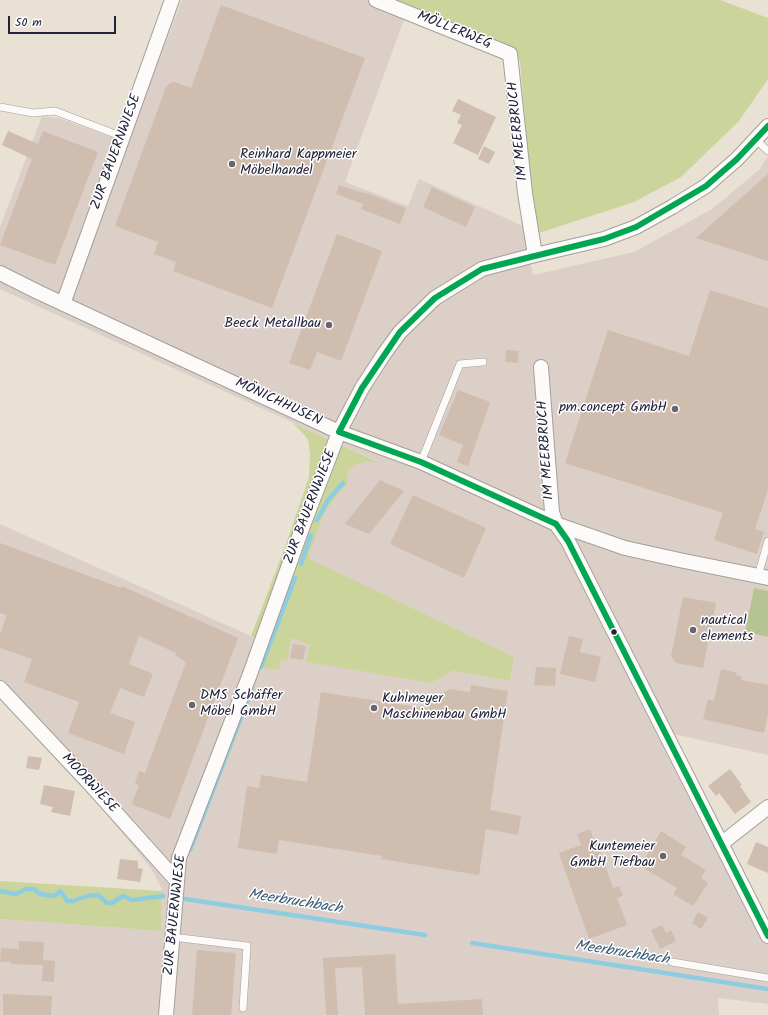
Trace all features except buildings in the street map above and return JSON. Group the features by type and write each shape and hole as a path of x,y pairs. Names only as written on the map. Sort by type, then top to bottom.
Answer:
{"street":[{"name":"ZUR BAUERNWIESE","path":"63,304 172,0"},
{"name":"MÖLLERWEG","path":"376,0 510,54"},
{"name":"IM MEERBRUCH","path":"510,54 525,193 534,255"},
{"name":"ZUR BAUERNWIESE","path":"166,1015 179,858 250,674 304,523 339,432 362,388 400,332 435,298 482,269 604,239 636,227 706,186 737,159 768,126"},
{"name":"MÖNICHHUSEN","path":"0,273 63,304 339,432 421,462 556,524 625,548 763,577"},
{"name":"IM MEERBRUCH","path":"541,367 552,512 556,524 568,541 645,690 768,936"},
{"name":"MOORWIESE","path":"0,688 90,784 177,881"},
{"path":"721,844 768,807"}],"lane":[{"path":"0,107 33,113 55,111 123,137"},
{"path":"756,140 768,151"},
{"path":"421,462 460,364 483,362"},
{"path":"763,577 768,542"},
{"path":"172,937 247,946 243,1008"},
{"path":"672,962 768,978"}],"shaded area":[{"path":"182,0 366,0 405,17 345,182 408,206 419,179 523,226 533,275 634,252 712,209 759,170 768,156 768,591 754,589 745,632 768,637 768,755 673,734 768,924 768,1004 718,998 719,1015 0,1015 0,919 161,931 162,891 150,867 85,788 0,697 0,524 265,641 281,659 291,638 309,645 306,662 431,683 453,671 510,681 514,657 307,558 323,516 333,500 344,488 347,473 355,465 368,461 377,461 0,289 0,227 42,116 59,118 127,143"}],"green space":[{"path":"366,0 720,0 768,18 768,79 739,121 681,177 634,202 539,233 529,168 520,60 505,56"},
{"path":"293,423 378,462 368,461 355,465 347,473 348,481 323,516 308,558 514,657 510,681 453,671 431,683 306,662 309,645 291,638 288,660 281,659 279,669 267,669 259,665 265,641 251,636 285,547 309,477 310,454 308,439"},
{"path":"754,588 768,591 768,637 745,632"},
{"path":"0,881 162,891 161,931 0,919"}],"waterway":[{"path":"317,520 328,500 343,483"},
{"path":"301,564 311,535"},
{"path":"261,667 295,578"},
{"path":"190,850 252,689"},
{"name":"Meerbruchbach","path":"0,891 16,894 26,889 34,889 40,894 54,896 60,891 67,901 98,895 107,903 112,903 123,896 132,900 163,896"},
{"name":"Meerbruchbach","path":"185,899 425,935"},
{"name":"Meerbruchbach","path":"472,943 768,989"}],"transit line":[{"path":"339,432 362,388 400,332 435,298 482,269 604,239 636,227 706,186 737,159 768,126"},
{"path":"339,432 421,462 556,524"},
{"path":"556,524 568,541 768,936"}],"place":[{"name":"Reinhard Kappmeier Möbelhandel","path":"232,164"},
{"name":"Beeck Metallbau","path":"329,325"},
{"name":"pm.concept GmbH","path":"675,409"},
{"name":"nautical elements","path":"693,630"},
{"name":"DMS Schäffer Möbel GmbH","path":"192,705"},
{"name":"Kuhlmeyer Maschinenbau GmbH","path":"374,708"},
{"name":"Kuntemeier GmbH Tiefbau","path":"663,856"}]}
